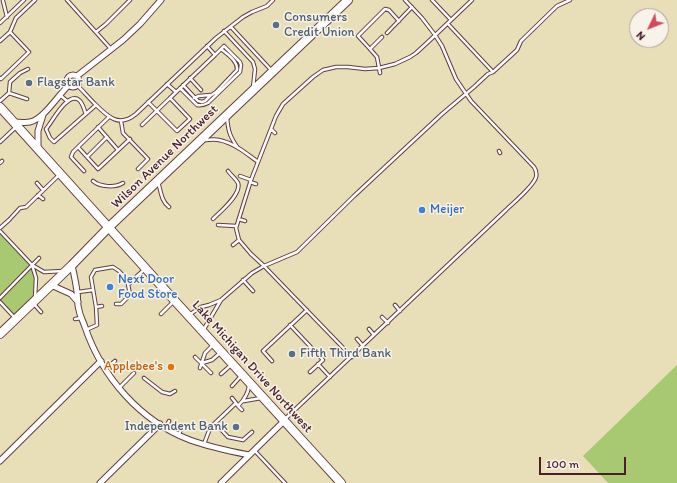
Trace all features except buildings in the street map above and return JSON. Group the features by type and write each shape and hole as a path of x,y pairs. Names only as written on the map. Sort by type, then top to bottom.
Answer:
{"main road":[{"name":"Wilson Avenue Northwest","path":"0,334 253,89 348,0"},
{"name":"Lake Michigan Drive Northwest","path":"0,107 341,483"}],"street":[{"path":"69,85 67,79 70,76 77,76 112,50 135,30 161,0"},
{"path":"69,85 72,87 77,85 79,82 77,76"},
{"path":"15,124 37,120 69,85"},
{"path":"38,150 38,131 43,115"},
{"path":"69,267 78,292 79,310 94,349 105,369 119,388 137,407 160,424 189,439 249,455"},
{"path":"51,285 71,294 78,302"},
{"path":"0,461 101,361"},
{"path":"221,483 284,420"},
{"path":"100,483 160,424"}],"lane":[{"path":"3,0 7,17"},
{"path":"0,4 3,0"},
{"path":"0,23 24,0"},
{"path":"0,41 10,32 16,18 35,0"},
{"path":"67,0 112,50"},
{"path":"96,32 130,0"},
{"path":"77,85 109,117 121,121 130,118 206,46 246,15 267,6 273,0"},
{"path":"284,420 528,189 536,177 534,168 466,94 454,74 442,46 435,35 405,0"},
{"path":"432,0 451,20"},
{"path":"352,357 239,240 236,226 250,181 278,111 313,76 323,70 331,70 336,67 365,69 379,68 395,64 410,57 448,24 472,0"},
{"path":"202,331 221,300 243,280 264,266 297,252 356,194 442,114 517,50 521,41 557,6 570,0"},
{"path":"387,33 412,7"},
{"path":"380,73 377,57 358,36 385,9 399,21"},
{"path":"448,24 493,72"},
{"path":"231,27 273,71"},
{"path":"0,78 1,79 28,52 10,32"},
{"path":"224,32 253,62 255,69 253,89"},
{"path":"370,50 382,37"},
{"path":"206,46 215,55"},
{"path":"142,125 190,78 224,46 240,62 240,72 208,103 200,106 197,105 181,87"},
{"path":"181,87 198,101 202,102 206,101 216,92 237,70 238,66 221,49"},
{"path":"410,57 413,60"},
{"path":"395,64 398,67"},
{"path":"350,67 355,72"},
{"path":"0,101 9,93 10,82 20,73 28,69"},
{"path":"313,76 316,79"},
{"path":"190,78 201,90"},
{"path":"167,84 176,92"},
{"path":"301,88 304,91"},
{"path":"9,93 27,99"},
{"path":"59,95 67,101"},
{"path":"194,98 199,96 210,96"},
{"path":"86,114 81,101 78,98 74,98 64,103 46,129 50,138 54,142 86,114 96,105"},
{"path":"148,102 177,131 190,119 170,98"},
{"path":"278,111 282,115"},
{"path":"227,115 229,133 238,148"},
{"path":"84,171 71,157 73,152 109,117"},
{"path":"121,121 123,132 148,159 138,169"},
{"path":"0,142 15,124"},
{"path":"98,127 118,150"},
{"path":"271,129 275,133"},
{"path":"87,157 107,137"},
{"path":"78,147 98,169 130,139"},
{"path":"201,140 218,140 226,142 238,148 258,162"},
{"path":"213,219 235,197 239,188 238,182 228,171"},
{"path":"60,174 26,207 20,208 0,230 32,265 44,272 69,267"},
{"path":"240,176 256,184"},
{"path":"93,181 105,186 123,183"},
{"path":"158,181 162,198 169,207"},
{"path":"37,183 43,190"},
{"path":"38,195 43,199"},
{"path":"244,201 250,201"},
{"path":"6,216 9,220"},
{"path":"239,219 245,221"},
{"path":"218,225 236,226"},
{"path":"233,245 239,240"},
{"path":"0,298 39,258"},
{"path":"32,265 36,278 33,301 41,312"},
{"path":"86,330 97,325 96,307 91,278 95,270 113,267 130,283"},
{"path":"116,304 121,304 130,295 128,284 146,269"},
{"path":"243,280 253,291"},
{"path":"78,292 93,290"},
{"path":"189,316 201,307 221,300"},
{"path":"161,314 175,301"},
{"path":"0,302 15,319"},
{"path":"395,305 400,311"},
{"path":"96,307 102,306"},
{"path":"272,361 262,350 290,325 292,321 307,310"},
{"path":"382,317 388,323"},
{"path":"75,319 82,318"},
{"path":"290,325 323,360 310,372"},
{"path":"369,329 374,335"},
{"path":"357,339 363,346"},
{"path":"200,368 205,352 214,344"},
{"path":"202,363 212,360 221,352"},
{"path":"196,357 211,373"},
{"path":"105,369 115,360"},
{"path":"221,374 232,364"},
{"path":"318,364 330,377"},
{"path":"119,388 134,373"},
{"path":"232,386 242,375"},
{"path":"144,378 162,392 170,394 175,391"},
{"path":"243,401 248,390 249,382"},
{"path":"232,398 242,410"},
{"path":"204,444 209,431 215,423 237,405 243,401 264,398"},
{"path":"166,427 169,421"},
{"path":"215,423 228,436 243,440 252,432"},
{"path":"179,434 181,429"},
{"path":"254,450 285,483"}],"green space":[{"path":"0,231 32,265 36,278 34,300 15,319 0,302"},
{"path":"677,365 677,483 608,483 583,456"}],"place":[{"name":"Consumers Credit Union","path":"276,25"},
{"name":"Flagstar Bank","path":"29,83"},
{"name":"Meijer","path":"422,210"},
{"name":"Next Door Food Store","path":"110,287"},
{"name":"Fifth Third Bank","path":"292,354"},
{"name":"Applebee's","path":"171,367"},
{"name":"Independent Bank","path":"236,427"}]}
